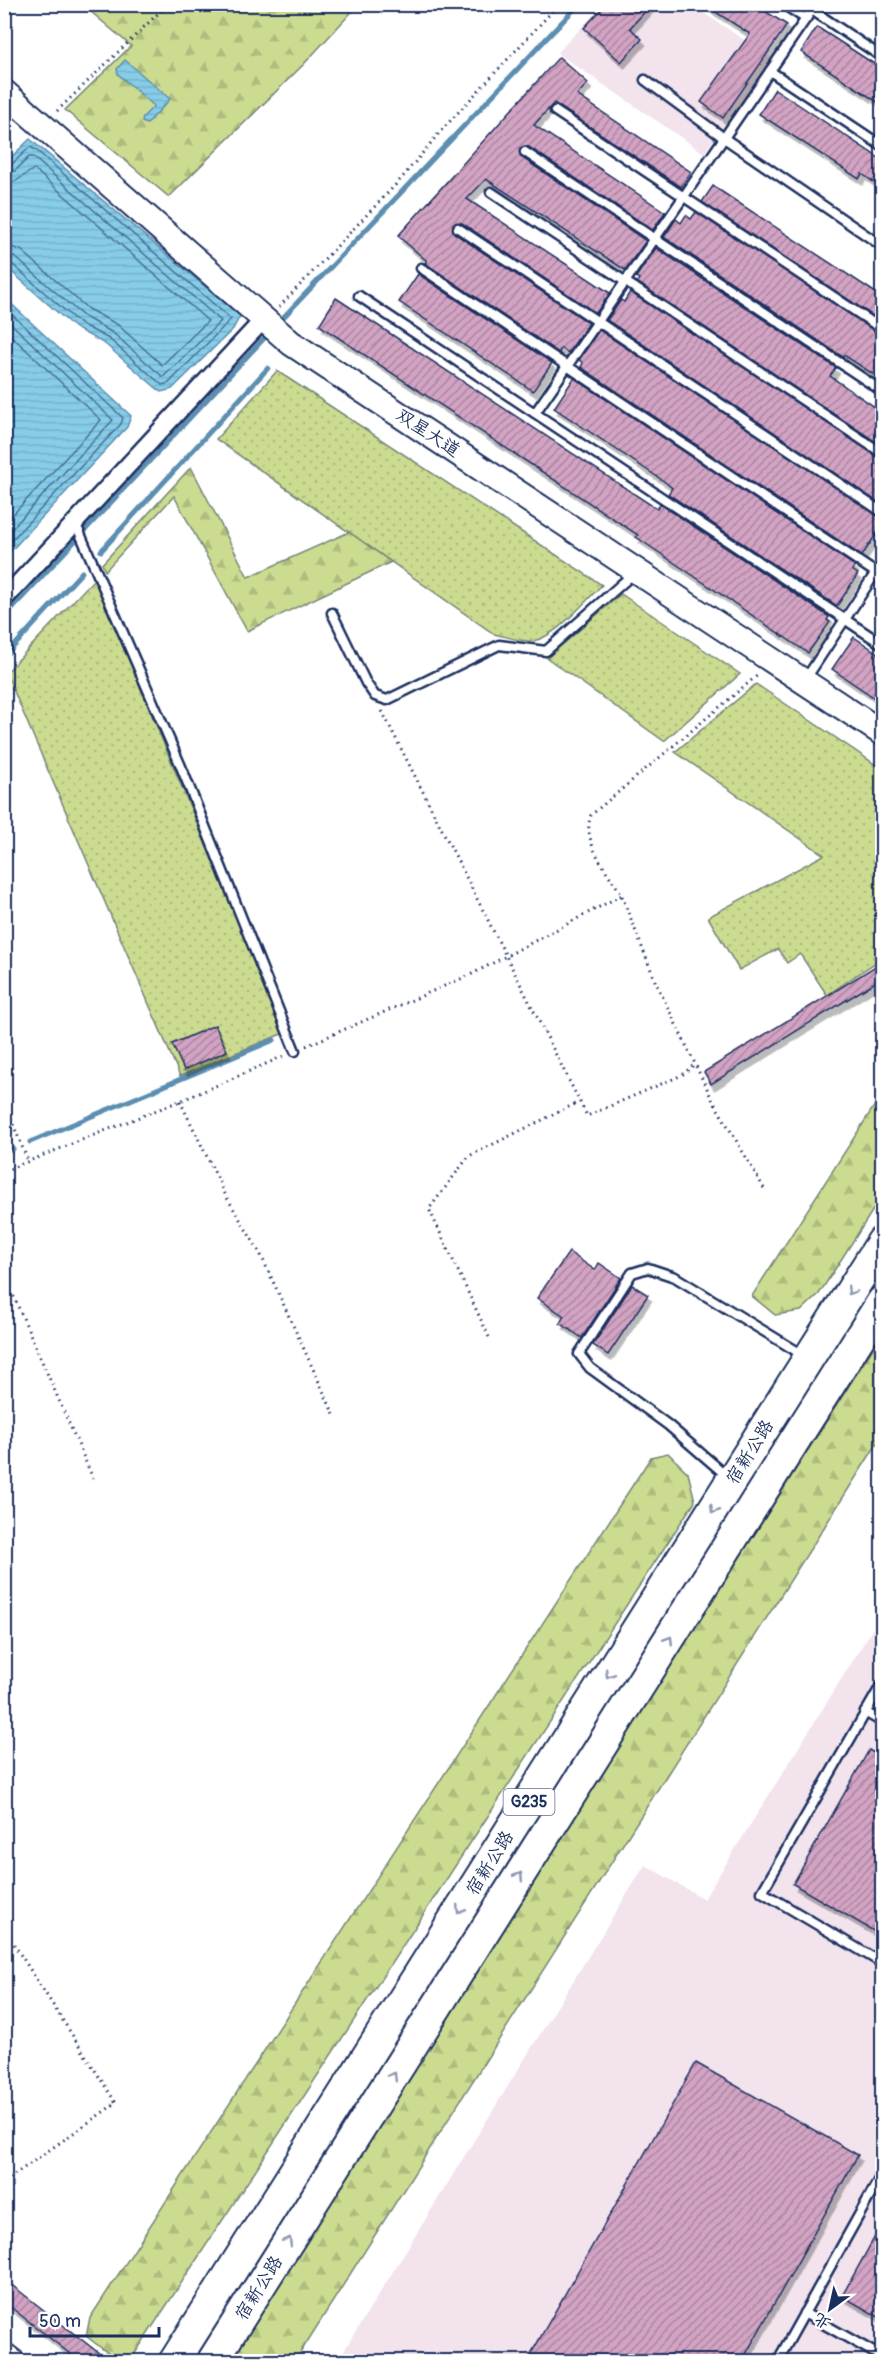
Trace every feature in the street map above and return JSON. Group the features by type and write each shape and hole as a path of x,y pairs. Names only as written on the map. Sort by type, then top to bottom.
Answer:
{"highway":[{"name":"宿新公路","path":"174,2361 882,1242"},
{"name":"宿新公路","path":"212,2361 882,1302"}],"street":[{"name":"双星大道","path":"4,92 301,350 882,733"},
{"path":"4,599 75,522 270,325"},
{"path":"4,2355 14,2361"}],"lane":[{"path":"783,4 806,19"},
{"path":"535,413 814,7 882,57"},
{"path":"770,71 882,146"},
{"path":"645,80 724,138 882,246"},
{"path":"555,111 882,328"},
{"path":"525,152 882,390"},
{"path":"491,192 882,453"},
{"path":"458,228 882,512"},
{"path":"421,268 876,573"},
{"path":"359,296 882,644"},
{"path":"75,522 180,764 295,1051"},
{"path":"804,681 882,563"},
{"path":"332,613 375,696 387,700 499,645 546,651 636,570"},
{"path":"732,1480 668,1425 590,1368 579,1354 632,1273 648,1268 675,1277 809,1358"},
{"path":"882,1684 762,1892 882,1963"},
{"path":"866,1712 882,1722"},
{"path":"777,2361 882,2174"},
{"path":"804,2313 882,2357"}],"path":[{"path":"42,125 168,4"},
{"path":"270,325 402,178 439,133 559,4"},
{"path":"765,1191 712,1099 656,983 622,895 593,846 586,827 591,815 774,661"},
{"path":"375,696 586,1116 682,1075 696,1063"},
{"path":"4,1170 180,1101 472,974 622,895"},
{"path":"180,1101 226,1196 260,1253 335,1417"},
{"path":"4,1102 28,1161"},
{"path":"489,1337 429,1209 469,1156 579,1102"},
{"path":"4,1274 95,1483"},
{"path":"4,1929 116,2103 4,2182"}],"shaded area":[{"path":"690,4 773,59 704,153 557,53 603,5"},
{"path":"882,1614 882,2361 337,2362 645,1865 704,1899"}],"green space":[{"path":"83,5 358,5 304,64 169,197 65,110 131,46"},
{"path":"277,371 602,585 567,620 546,636 527,641 494,634 216,439"},
{"path":"191,467 248,577 349,532 391,562 247,631 174,496 105,571 102,564"},
{"path":"95,578 284,1033 180,1076 6,673"},
{"path":"621,594 740,674 664,741 547,658"},
{"path":"756,684 882,769 882,958 827,995 800,954 787,963 778,949 739,970 708,917 824,855 675,752"},
{"path":"882,1094 882,1196 819,1294 801,1311 775,1315 752,1296"},
{"path":"882,1334 882,1436 295,2361 227,2362"},
{"path":"668,1453 688,1473 695,1501 130,2361 118,2361 86,2336 90,2318 651,1457"}],"water":[{"path":"125,60 170,99 147,124 142,122 143,117 154,106 118,74 117,69"},
{"path":"30,139 240,316 233,329 172,389 161,392 105,344 75,328 5,266 5,163"},
{"path":"5,298 131,416 127,427 5,557"}],"building":[{"path":"606,4 652,4 630,28 642,39 621,62 584,28"},
{"path":"703,4 754,4 787,25 723,118 701,102 750,34"},
{"path":"817,27 882,69 882,105 801,52"},
{"path":"559,57 588,83 577,95 691,172 681,187 554,103 534,125 665,212 653,230 529,147 520,148 521,157 646,241 625,270 486,179 467,199 610,293 596,313 462,223 453,224 454,233 589,323 568,353 561,348 559,353 425,263 427,261 398,236"},
{"path":"775,89 882,160 882,188 862,174 859,179 759,114"},
{"path":"713,186 882,297 882,322 702,202"},
{"path":"696,212 882,335 882,380 844,355 843,357 664,237 676,219 681,223 686,215 691,219"},
{"path":"656,248 836,368 830,376 882,412 882,446 637,282 639,279 636,277"},
{"path":"418,274 552,363 533,391 399,302"},
{"path":"630,292 882,459 882,505 607,320 621,300 624,302"},
{"path":"336,298 657,509 660,504 829,617 827,620 830,622 808,653 636,537 638,535 319,325"},
{"path":"599,330 882,518 882,525 862,556 581,367 583,363 579,360"},
{"path":"574,378 855,566 852,570 858,574 837,606 668,494 672,488 665,482 554,408"},
{"path":"854,637 882,656 882,703 832,669"},
{"path":"882,962 882,978 711,1084 704,1072"},
{"path":"215,1025 227,1051 184,1070 172,1044"},
{"path":"569,1252 595,1270 599,1263 621,1278 582,1338 560,1323 564,1316 537,1298"},
{"path":"632,1285 648,1295 608,1355 593,1345"},
{"path":"869,1750 882,1758 882,1936 793,1884"},
{"path":"696,2063 858,2155 742,2361 527,2361"},
{"path":"882,2224 882,2319 842,2296"},
{"path":"4,2279 109,2361 79,2361 4,2302"}],"waterway":[{"path":"277,324 579,4"},
{"path":"4,617 269,333"},
{"path":"101,551 268,368"},
{"path":"4,657 82,572"},
{"path":"30,1142 274,1040"},
{"path":"4,1153 13,1149"}]}
